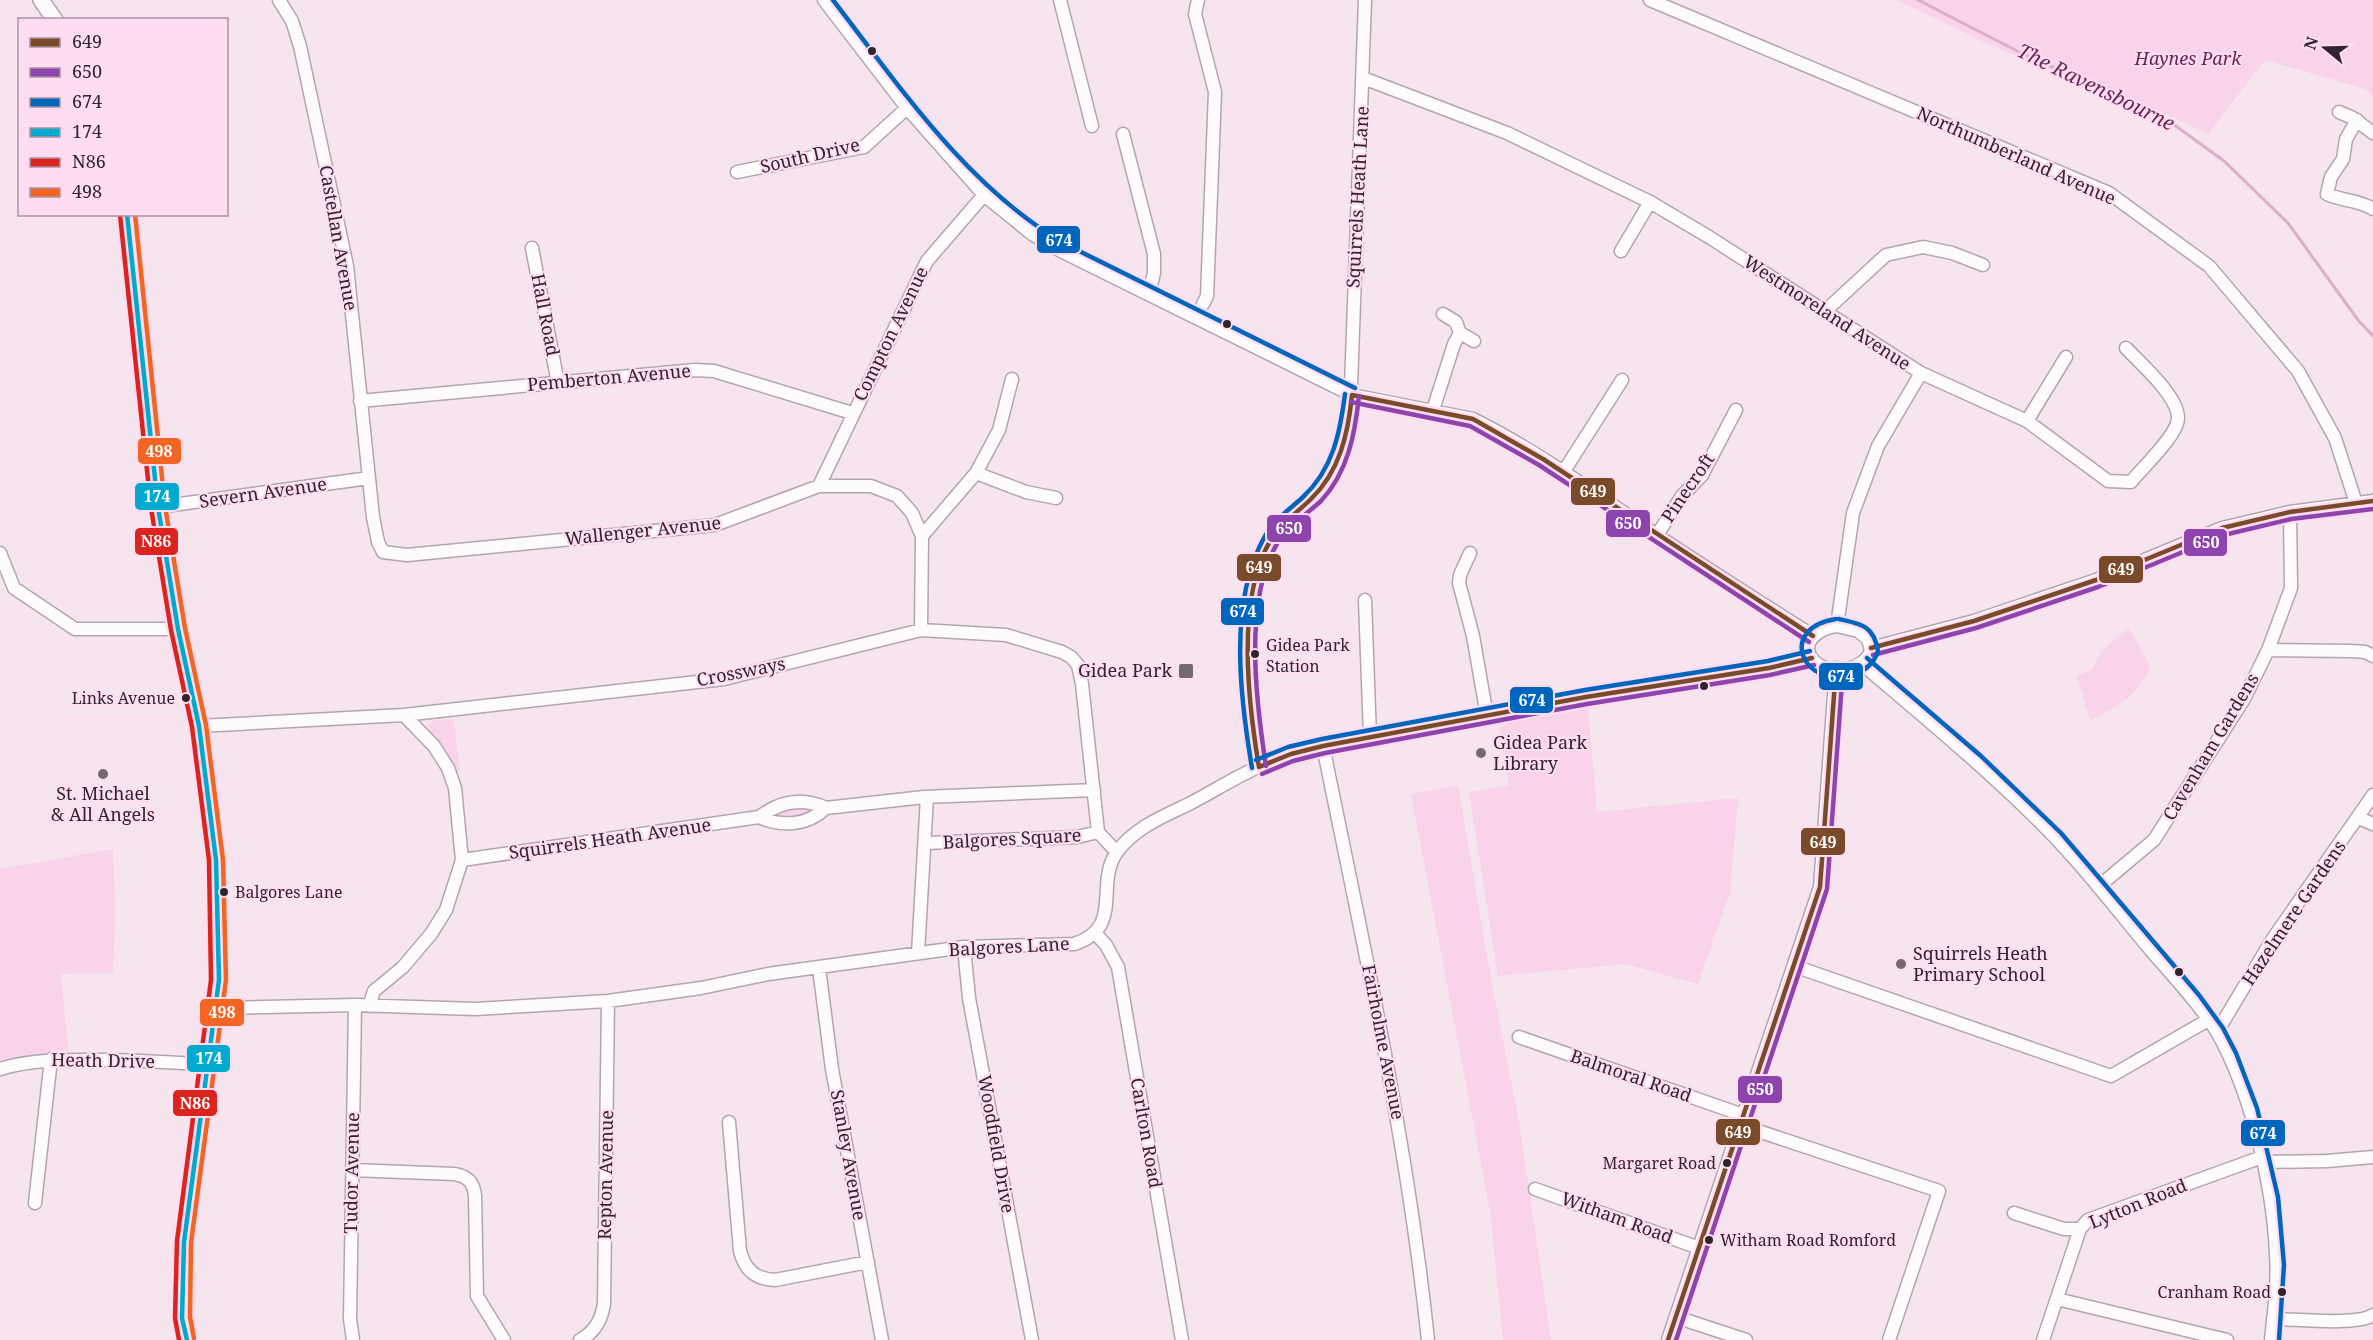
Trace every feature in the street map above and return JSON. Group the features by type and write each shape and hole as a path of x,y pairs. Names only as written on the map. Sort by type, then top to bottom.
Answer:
{"main road":[{"path":"41,0 54,18"},
{"path":"127,216 158,507 178,629 199,726 215,842 219,980 183,1252 182,1318 187,1340"}],"street":[{"name":"Castellan Avenue","path":"279,0 292,21 300,46 343,245 376,532 383,552"},
{"path":"824,0 907,108 984,195 1032,234 1061,251 1149,292 1352,395 1473,419 1564,471 1657,535 1813,636"},
{"path":"1059,0 1092,126"},
{"path":"1198,0 1195,14 1215,92 1207,296 1203,304"},
{"name":"Squirrels Heath Lane","path":"1259,767 1251,724 1248,688 1252,599 1257,576 1264,554 1273,537 1322,489 1334,469 1342,449 1352,395 1352,315 1365,0"},
{"name":"Northumberland Avenue","path":"1650,0 2109,193 2209,267 2298,371 2335,438 2356,503"},
{"name":"Westmoreland Avenue","path":"1363,78 1507,133 1650,202 1709,237 1921,373 2027,421 2108,481 2131,482 2172,434 2178,420 2175,402 2126,348"},
{"name":"South Drive","path":"737,172 864,147 907,108"},
{"path":"2339,112 2357,120 2373,132"},
{"path":"2357,120 2346,139 2343,159 2331,177 2327,194 2339,200 2371,204"},
{"path":"1124,134 1154,255 1154,273 1149,292"},
{"name":"Compton Avenue","path":"819,486 852,413 927,261 984,195"},
{"path":"1621,251 1650,202"},
{"path":"1824,312 1886,255 1923,247 1952,253 1983,265"},
{"name":"Hall Road","path":"532,248 558,383"},
{"path":"1443,314 1456,322 1460,333 1474,341"},
{"path":"1433,410 1454,344 1460,333"},
{"path":"2027,421 2067,357"},
{"name":"Pemberton Avenue","path":"360,400 695,370 714,371 852,413"},
{"path":"1837,626 1853,513 1878,446 1921,373"},
{"path":"922,536 976,473 999,430 1012,379"},
{"path":"1564,471 1622,380"},
{"name":"Pinecroft","path":"1657,535 1683,496 1702,475 1736,410"},
{"path":"976,473 1026,492 1056,498"},
{"name":"Severn Avenue","path":"158,507 369,478"},
{"name":"Wallenger Avenue","path":"383,552 407,555 715,525 819,486 871,486 897,496 912,513 922,536 921,630"},
{"path":"1871,648 1974,621 2138,565 2222,528 2290,512 2373,501"},
{"name":"Cavenham Gardens","path":"2098,886 2154,840 2244,699 2268,650 2291,588 2290,512"},
{"path":"0,553 14,588 75,629 178,629"},
{"path":"1470,553 1460,575 1459,584 1473,636 1488,716"},
{"path":"1365,600 1370,737"},
{"path":"1837,626 1862,633 1868,639 1871,648 1868,658 1862,664 1850,668 1822,666 1812,658 1809,645 1813,636 1826,627 1837,626"},
{"name":"Crossways","path":"199,726 404,715 724,679 921,630 1006,635 1062,652 1078,665 1098,832"},
{"path":"2268,650 2352,651 2365,652 2373,656"},
{"path":"1098,832 1118,850 1145,827 1232,780 1291,754 1323,746 1586,697 1769,668 1812,658"},
{"path":"1862,664 1960,747 2043,825 2098,886 2217,1032 2239,1082 2262,1159 2273,1214 2276,1256 2271,1340"},
{"path":"1668,1340 1820,887 1836,668"},
{"path":"369,1006 374,991 403,967 431,934 446,910 462,860 454,788 448,768 434,746 404,715"},
{"name":"Fairholme Avenue","path":"1323,746 1398,1115 1428,1340"},
{"path":"918,953 927,797 1094,790"},
{"name":"Hazelmere Gardens","path":"2217,1032 2272,940 2373,795"},
{"name":"Squirrels Heath Avenue","path":"462,860 759,817 769,810 794,802 816,804 826,808 927,797"},
{"name":"Squirrels Heath Avenue","path":"759,817 771,822 793,823 818,815 826,808"},
{"path":"2359,818 2373,824"},
{"name":"Balgores Square","path":"926,843 1077,837 1098,832"},
{"name":"Balgores Lane","path":"216,1008 355,1005 475,1009 608,1001 701,988 768,974 964,947 1074,944 1095,933 1104,919 1109,873 1118,850"},
{"name":"Carlton Road","path":"1095,933 1106,945 1118,967 1182,1340"},
{"name":"Woodfield Drive","path":"964,947 969,998 1032,1340"},
{"path":"1794,966 2111,1076 2208,1020"},
{"name":"Stanley Avenue","path":"819,968 832,1069 882,1340"},
{"name":"Repton Avenue","path":"579,1340 595,1328 600,1320 604,1303 608,1001"},
{"name":"Tudor Avenue","path":"353,1340 351,1319 355,1005"},
{"name":"Balmoral Road","path":"1519,1037 1742,1120"},
{"path":"35,1203 51,1059"},
{"name":"Heath Drive","path":"0,1069 51,1059 150,1060 208,1065"},
{"path":"1742,1120 1939,1191 1889,1340"},
{"path":"729,1122 740,1251 743,1264 751,1273 763,1279 775,1280 867,1262"},
{"name":"Lytton Road","path":"2014,1213 2064,1229 2080,1229 2088,1220 2262,1159 2326,1161 2373,1157"},
{"path":"352,1170 454,1174 464,1176 469,1180 474,1187 475,1197 477,1296 504,1340"},
{"name":"Witham Road","path":"1535,1189 1699,1248"},
{"path":"2043,1340 2080,1229"},
{"path":"2057,1299 2227,1340"},
{"path":"2273,1319 2350,1320 2367,1319 2373,1315"},
{"path":"1676,1317 1746,1340"}],"green space":[{"name":"Haynes Park","path":"1897,0 2373,0 2373,97 2365,89 2265,60 2208,134 2164,113 2140,111 1984,42"},
{"path":"2129,627 2150,666 2146,676 2126,699 2090,720 2077,676 2093,668 2101,652"},
{"path":"1588,707 1597,812 1738,798 1730,892 1698,984 1626,964 1498,976 1469,792 1509,785 1499,728 1503,726 1503,723"},
{"path":"438,719 454,720 460,772 428,726"},
{"path":"1458,785 1491,979 1519,1121 1551,1340 1503,1340 1490,1211 1411,794"},
{"path":"810,807 814,810 800,818 773,819 772,813 781,808"},
{"path":"113,849 115,912 113,973 61,974 69,1059 0,1069 0,869"}],"waterway":[{"name":"The Ravensbourne","path":"1918,0 2017,51 2152,112 2173,124 2224,161 2288,223 2358,320 2373,336"}],"transit line":[{"name":"674","path":"833,0 938,134 966,165 1030,221 1065,244 1355,388"},
{"name":"N86","path":"120,216 151,508 171,630 192,727 209,860 211,980 177,1241 175,1318 179,1340"},
{"name":"174","path":"127,216 158,507 178,629 199,726 216,860 219,980 184,1242 182,1318 187,1340"},
{"name":"498","path":"135,216 165,506 185,628 206,725 223,860 226,980 191,1243 190,1317 194,1338"},
{"name":"674","path":"1252,768 1241,681 1241,619 1246,590 1253,562 1265,536 1322,475 1341,423 1345,394"},
{"name":"649","path":"1352,395 1473,419 1543,459 1813,636"},
{"name":"649","path":"1259,767 1249,681 1249,619 1253,589 1260,562 1272,538 1285,522 1321,488 1336,464 1345,438 1352,395"},
{"name":"650","path":"1266,766 1256,682 1256,621 1260,592 1267,565 1282,536 1321,501 1338,478 1349,452 1359,396"},
{"name":"650","path":"1351,402 1470,426 1539,465 1809,642"},
{"name":"649","path":"1871,648 1974,621 2096,580 2222,528 2290,512 2373,501"},
{"name":"650","path":"1873,655 1976,628 2098,587 2224,535 2291,519 2373,509"},
{"name":"674","path":"1836,619 1818,625 1807,634 1802,644 1803,656 1809,666 1820,673 1835,677 1852,675 1865,669 1874,660 1878,651 1870,631 1860,625 1839,619"},
{"name":"674","path":"1256,760 1288,747 1322,739 1585,690 1768,661 1810,651"},
{"name":"649","path":"1259,767 1291,754 1323,746 1586,697 1769,668 1812,658"},
{"name":"674","path":"1867,658 1981,756 2061,833 2199,995 2223,1028 2236,1053 2257,1108 2278,1197 2284,1265 2279,1340"},
{"name":"650","path":"1262,774 1293,761 1325,753 1587,704 1770,675 1814,665"},
{"name":"649","path":"1668,1340 1820,887 1836,668"},
{"name":"650","path":"1676,1340 1827,889 1843,669"}],"place":[{"name":"Gidea Park Station","path":"1255,654"},
{"name":"Gidea Park","path":"1186,671"},
{"name":"Links Avenue","path":"186,698"},
{"name":"Gidea Park Library","path":"1481,753"},
{"name":"St. Michael & All Angels","path":"103,774"},
{"name":"Balgores Lane","path":"224,892"},
{"name":"Squirrels Heath Primary School","path":"1901,964"},
{"name":"Margaret Road","path":"1727,1163"},
{"name":"Witham Road Romford","path":"1709,1240"},
{"name":"Cranham Road","path":"2282,1292"}]}
